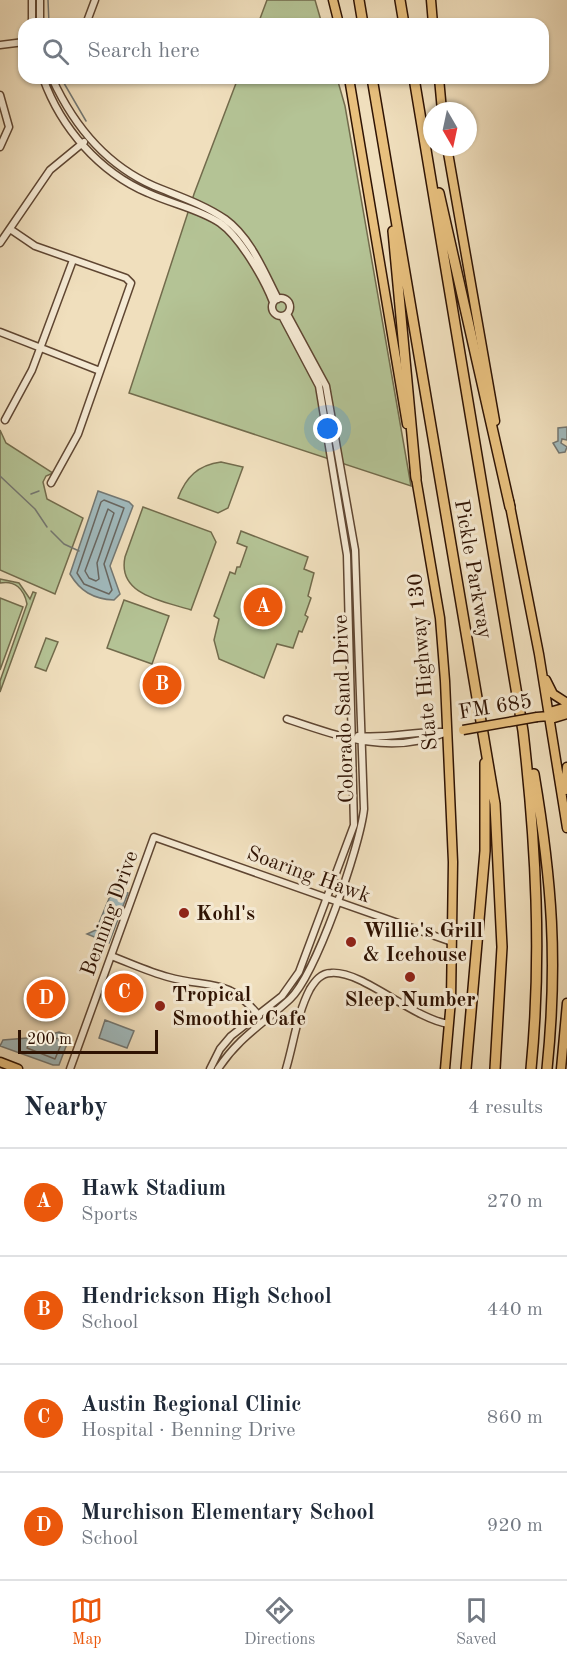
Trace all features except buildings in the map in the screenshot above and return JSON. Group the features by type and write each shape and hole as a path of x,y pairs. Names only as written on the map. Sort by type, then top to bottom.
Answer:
{"highway":[{"path":"359,0 362,18"},
{"path":"400,0 403,18"},
{"name":"Pickle Parkway","path":"373,84 495,804 502,909 501,998 495,1069"},
{"path":"415,84 510,507"},
{"name":"Pickle Parkway","path":"415,84 524,731 538,908 538,976 531,1069"},
{"path":"385,151 416,478"},
{"path":"524,731 544,832 553,911 554,991 547,1069"},
{"path":"466,1069 485,851 485,743"}],"main road":[{"path":"333,0 338,18"},
{"path":"431,0 432,18"},
{"name":"State Highway 130","path":"350,84 440,618 453,862 449,1024 445,1069"},
{"path":"440,84 441,102"},
{"path":"449,156 510,507 542,674 567,828"},
{"path":"542,674 553,694 567,705"},
{"name":"FM 685","path":"549,716 553,711 567,705"},
{"name":"FM 685","path":"447,732 537,717 554,718 567,714"},
{"path":"565,808 567,767"},
{"path":"561,1069 567,1003"},
{"path":"0,1062 18,1069"}],"street":[{"path":"32,0 32,18"},
{"path":"40,0 40,18"},
{"path":"88,18 95,0"},
{"path":"0,45 18,43"},
{"path":"46,84 65,123 81,144 121,179 146,193 197,211 234,231"},
{"path":"55,84 70,112 89,138 119,165 141,179 186,197 225,219 254,254 276,301 274,313 284,315 288,303 276,301"},
{"path":"0,95 9,127 0,147"},
{"path":"0,243 50,170 89,138"},
{"path":"10,229 35,246 131,283 78,434 51,483"},
{"path":"5,420 32,370 73,260"},
{"name":"Colorado Sand Drive","path":"210,1069 220,1049 231,1036 282,996 299,972 329,898 354,825 345,543 319,386 284,315"},
{"name":"Colorado Sand Drive","path":"218,1069 232,1048 290,999 307,976 337,901 362,826 364,809 355,550 326,386 284,315"},
{"path":"0,332 40,350 100,372"},
{"path":"345,543 355,550"},
{"path":"287,719 322,731 361,740 404,743 432,739 447,732"},
{"name":"Soaring Hawk","path":"154,837 452,942"},
{"name":"Benning Drive","path":"70,1069 154,837"},
{"path":"111,956 167,977 227,987 248,1003 263,1021"},
{"path":"286,1069 306,997 314,983 326,974 348,976 430,1020 449,1024"}],"green space":[{"path":"267,0 315,0 320,18 260,18"},
{"path":"236,84 339,84 345,106 411,486 129,393 194,194"},
{"path":"0,430 6,443 53,473 46,476 43,482 47,499 83,518 55,594 0,570"},
{"path":"221,462 243,467 228,508 218,513 178,498 194,473 206,466"},
{"path":"143,507 211,532 216,542 191,610 144,594 128,580 124,570 125,557"},
{"path":"241,531 308,557 304,569 314,573 308,596 311,598 305,615 308,617 302,632 299,631 293,648 277,644 264,678 219,659 214,640 219,619 214,616 230,572 235,574 237,567 240,567 247,547 237,543"},
{"path":"0,579 19,583 30,599 33,592 36,593 0,692 0,681 27,604 24,594 18,587 10,583 0,583"},
{"path":"0,598 23,607 0,670"},
{"path":"124,600 169,616 152,664 107,648"},
{"path":"46,638 58,642 46,671 35,667"}],"water":[{"path":"567,427 567,440 562,439 561,443 567,447 565,452 559,453 553,443 558,441 558,428"},
{"path":"98,491 129,502 133,506 110,566 120,594 114,600 88,593 70,574"},
{"path":"113,889 128,893 109,943 87,934 96,930"},
{"path":"105,1020 134,1031 127,1048 99,1038"},
{"path":"59,1032 70,1036 59,1065 53,1065 0,1046 3,1040 40,1037"}],"waterway":[{"path":"48,0 49,18"},
{"path":"64,84 86,121"},
{"path":"0,476 35,509 47,527"},
{"path":"31,494 39,491"},
{"path":"51,531 64,544 79,551"}],"place":[{"name":"Hawk Stadium","path":"263,607"},
{"name":"Hendrickson High School","path":"162,685"},
{"name":"Kohl's","path":"184,913"},
{"name":"Willie's Grill & Icehouse","path":"351,942"},
{"name":"Sleep Number","path":"410,977"},
{"name":"Austin Regional Clinic","path":"124,993"},
{"name":"Murchison Elementary School","path":"46,999"},
{"name":"Tropical Smoothie Cafe","path":"160,1006"}]}
